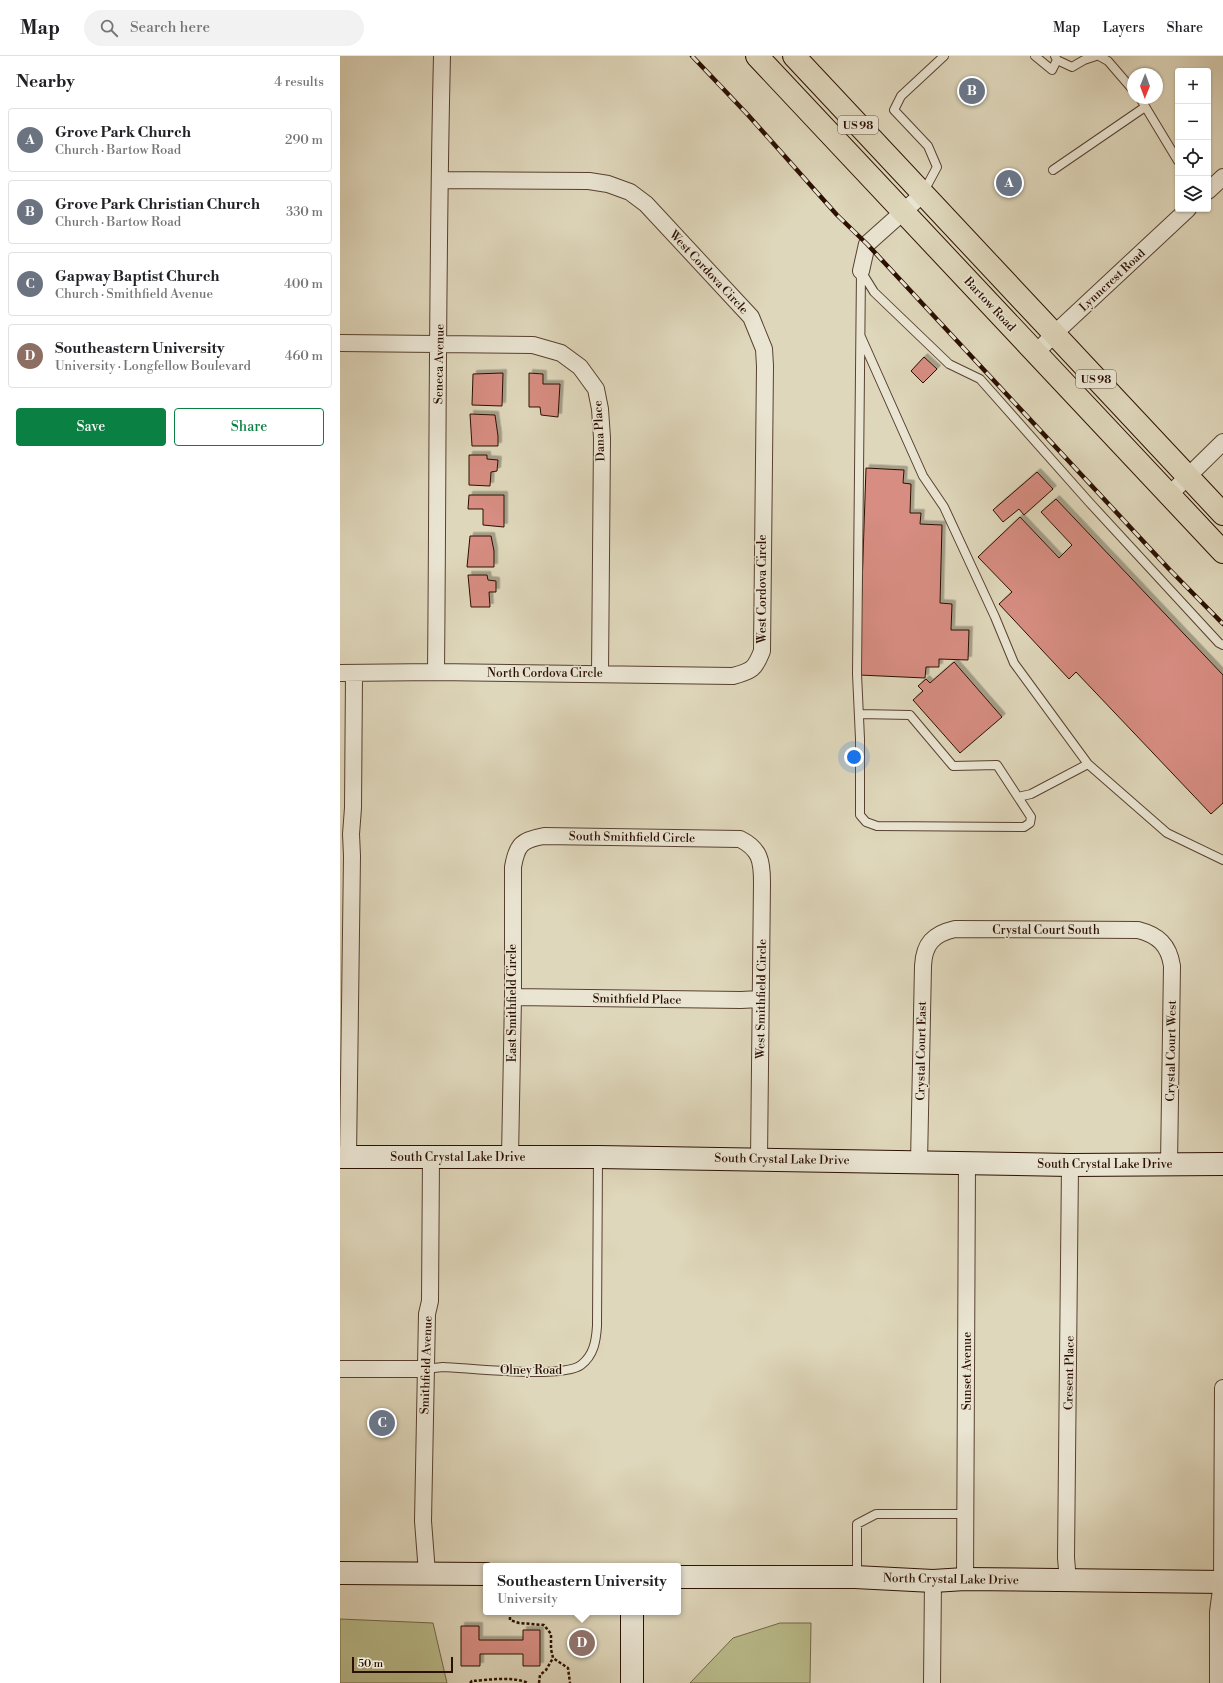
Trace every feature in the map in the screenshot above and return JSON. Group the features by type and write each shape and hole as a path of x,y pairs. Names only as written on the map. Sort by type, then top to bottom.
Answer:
{"main road":[{"name":"Bartow Road","path":"757,56 1223,552"},
{"name":"US 98","path":"794,56 1223,514"}],"street":[{"name":"Seneca Avenue","path":"436,672 442,56"},
{"path":"1211,188 1223,177"},
{"name":"West Cordova Circle","path":"441,180 589,181 608,184 630,192 646,204 751,317 764,349 765,366 762,651 757,664 749,672"},
{"path":"861,271 867,244 902,211 923,194"},
{"name":"Lynncrest Road","path":"1036,353 1054,334 1185,212"},
{"name":"Dana Place","path":"340,343 533,345 561,353 580,367 596,389 600,409 602,438 600,674"},
{"path":"1169,495 1223,442"},
{"name":"North Cordova Circle","path":"347,673 436,672 733,676 749,672"},
{"path":"344,1157 345,996 352,856 345,834 353,801 347,673"},
{"name":"South Smithfield Circle","path":"518,850 528,839 544,836 740,839 749,843"},
{"name":"West Smithfield Circle","path":"749,843 757,853 762,863 759,1159"},
{"name":"East Smithfield Circle","path":"510,1157 513,997 513,866 518,850"},
{"name":"Crystal Court South","path":"931,942 942,932 955,929 1138,930 1150,933 1161,942"},
{"name":"Crystal Court East","path":"919,1162 923,966 924,954 931,942"},
{"name":"Crystal Court West","path":"1161,942 1171,957 1172,966 1169,1164"},
{"name":"Smithfield Place","path":"513,997 760,999"},
{"name":"South Crystal Lake Drive","path":"344,1157 598,1157 967,1163 1223,1164"},
{"name":"Smithfield Avenue","path":"427,1573 423,1521 425,1369 427,1314 430,1301 431,1157"},
{"name":"Sunset Avenue","path":"965,1579 967,1163"},
{"name":"Cresent Place","path":"1068,1581 1066,1558 1070,1164"},
{"name":"Olney Road","path":"340,1369 425,1369"},
{"path":"1218,1683 1218,1612 1223,1582 1223,1388"},
{"path":"340,1573 483,1574"},
{"name":"North Crystal Lake Drive","path":"681,1577 857,1577 933,1581 965,1579 1223,1582"},
{"path":"932,1683 933,1581"},
{"path":"632,1615 632,1683"}],"lane":[{"path":"923,194 937,167 928,146 894,110 902,96 944,56"},
{"path":"1035,56 1052,70 1056,58 1072,67 1084,60 1098,56 1108,61 1127,83"},
{"path":"1144,104 1175,156"},
{"path":"1053,170 1146,107"},
{"path":"860,714 910,715 953,766 996,766 1031,817 1030,823 1024,827 877,826 866,822 860,815 860,714 858,666 861,271"},
{"path":"861,271 874,292 949,364 980,379 1088,502 1219,644 1223,644"},
{"path":"860,334 923,476 944,507 995,617 1014,663 1088,764 1167,833 1223,860"},
{"path":"1018,797 1031,794 1088,764"},
{"name":"Olney Road","path":"425,1369 443,1367 552,1371 571,1369 580,1365 589,1356 596,1344 598,1326 600,1175 598,1157"},
{"path":"857,1577 857,1524 876,1514 966,1514"}],"path":[{"path":"510,1615 510,1620 519,1623 544,1625 551,1634 551,1649 553,1658 546,1670 540,1675 539,1683"},
{"path":"553,1658 568,1668 570,1683"},
{"path":"470,1683 472,1681 498,1679 523,1681 528,1683"}],"green space":[{"path":"340,1619 433,1623 447,1683 340,1683"},
{"path":"780,1623 811,1623 810,1683 690,1683 733,1638"}],"building":[{"path":"924,357 937,369 923,383 911,371"},
{"path":"503,373 502,406 472,405 473,374"},
{"path":"529,373 543,374 543,384 560,384 558,417 541,415 540,407 529,407"},
{"path":"470,414 495,415 498,446 472,446"},
{"path":"469,455 487,455 487,459 498,460 497,471 491,472 490,486 469,485"},
{"path":"866,468 904,470 903,483 911,484 910,513 921,513 920,524 942,525 940,603 952,604 951,630 969,630 968,660 939,659 939,667 926,667 925,678 859,675"},
{"path":"1037,472 1053,489 1024,515 1019,509 1003,522 993,510"},
{"path":"469,495 504,495 504,527 483,525 483,509 468,509"},
{"path":"1056,499 1223,675 1223,803 1211,814 1076,672 1069,679 999,604 1012,592 978,557 1020,517 1059,558 1072,545 1041,512"},
{"path":"470,536 491,536 494,551 494,567 467,567"},
{"path":"468,575 487,575 488,580 496,581 496,592 489,592 490,607 471,607"},
{"path":"954,662 1002,717 960,753 913,700 923,691 918,686 926,679 930,683"},
{"path":"461,1626 479,1626 479,1640 523,1640 523,1630 540,1630 540,1666 523,1666 523,1654 480,1654 480,1666 461,1666"}],"railway":[{"path":"692,56 748,115 837,215 867,244 1169,569 1223,624"}],"place":[{"name":"Grove Park Christian Church","path":"972,91"},
{"name":"Grove Park Church","path":"1009,183"},
{"name":"Gapway Baptist Church","path":"382,1423"},
{"name":"Southeastern University","path":"582,1643"}]}
